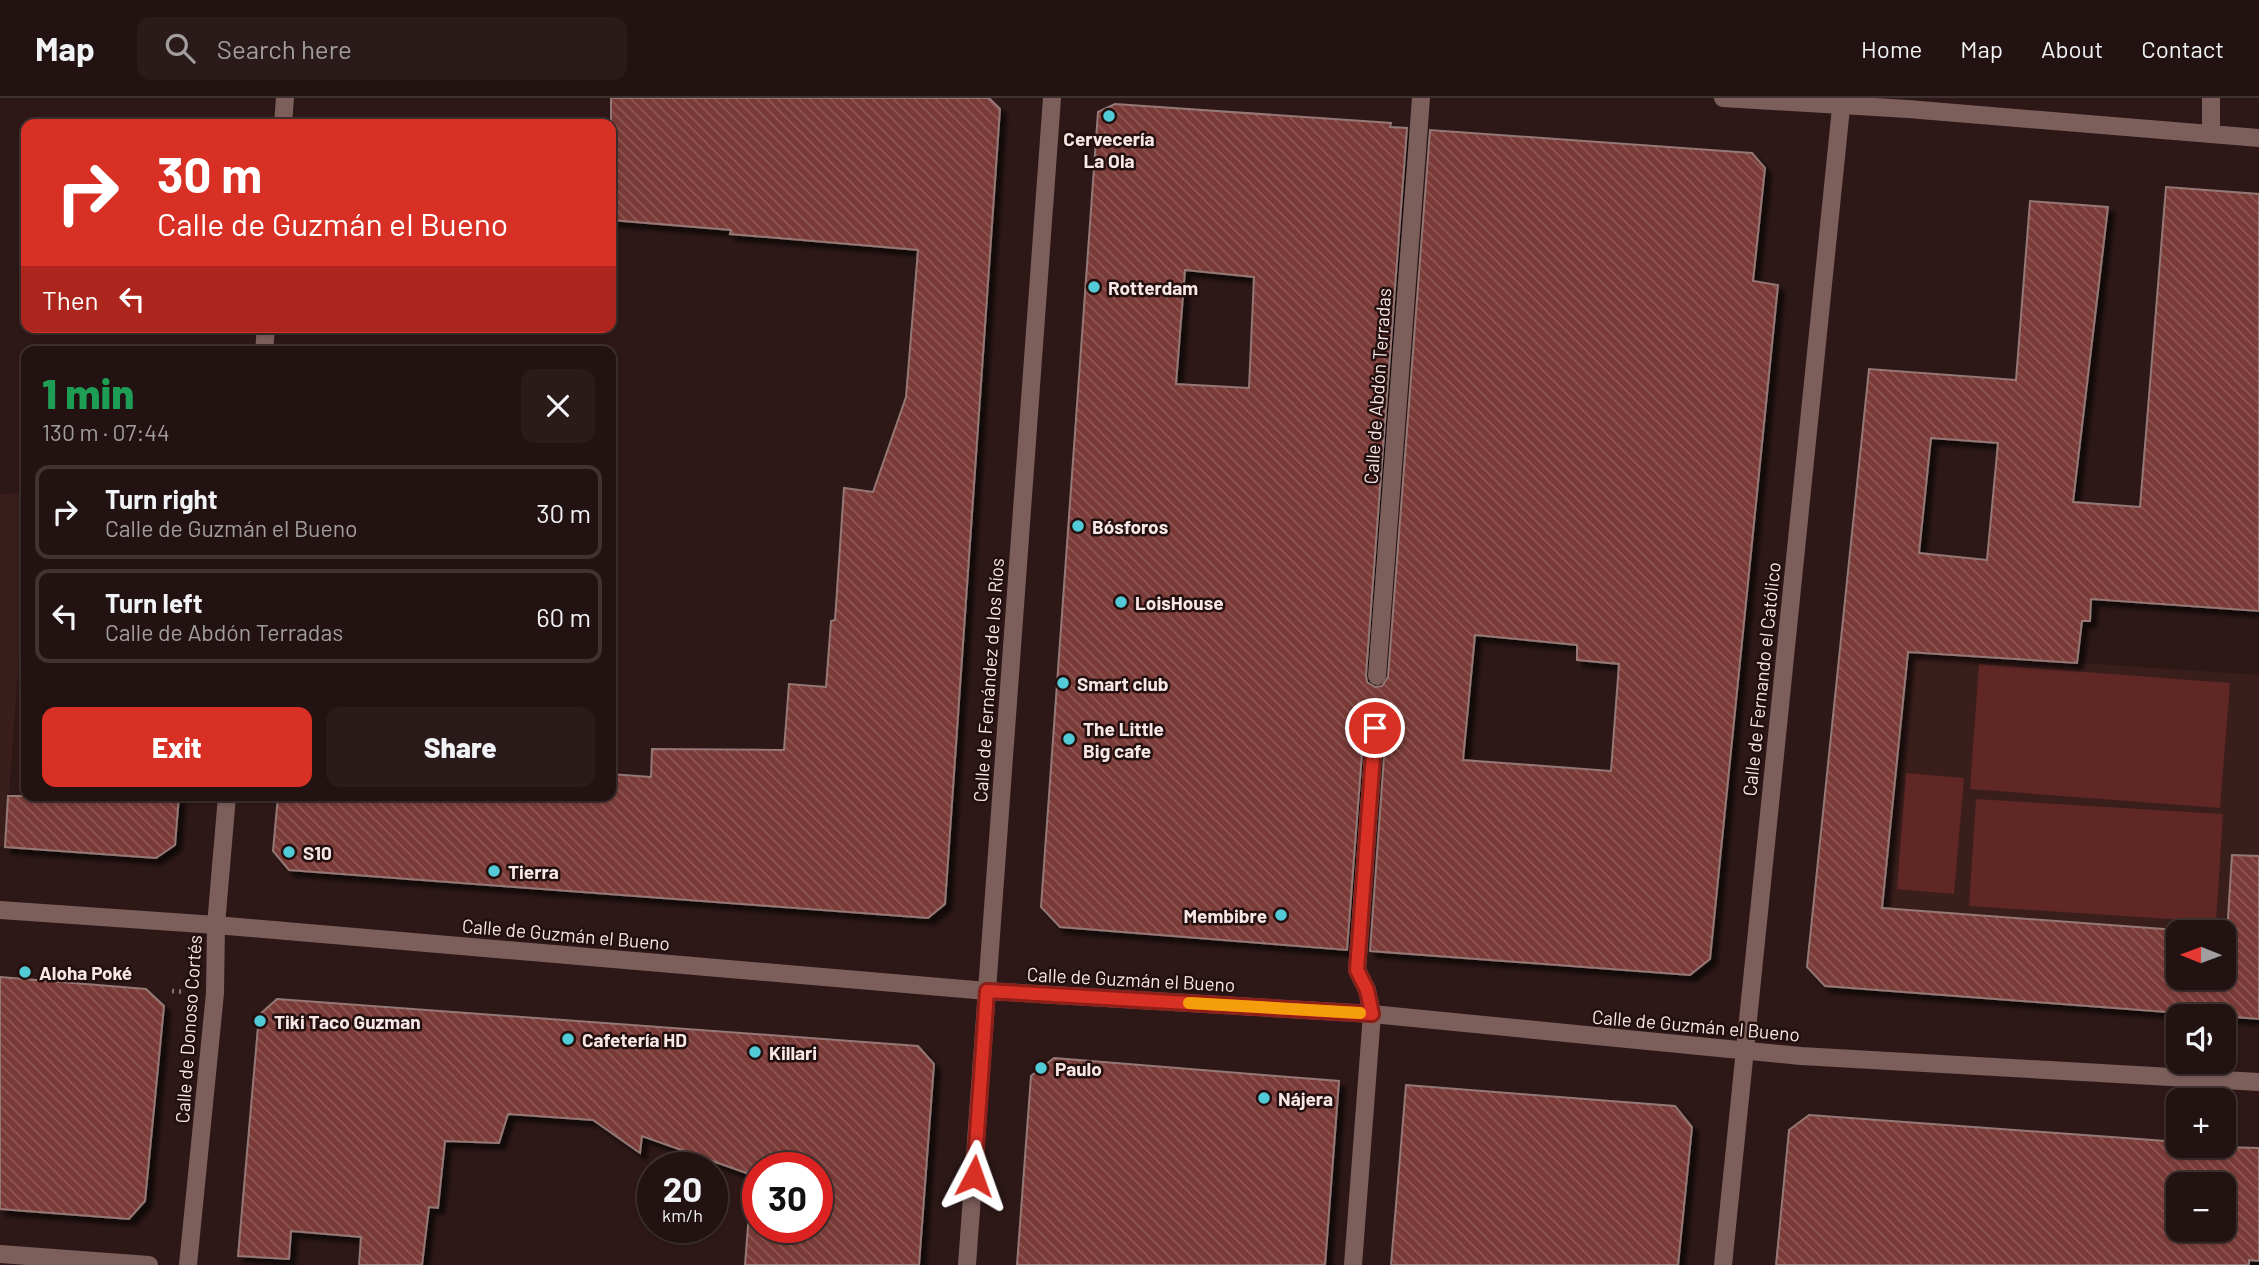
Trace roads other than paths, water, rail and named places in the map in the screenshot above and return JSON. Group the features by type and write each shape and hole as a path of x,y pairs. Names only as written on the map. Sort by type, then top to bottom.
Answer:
{"street":[{"path":"283,119 285,98"},
{"name":"Calle de Fernández de los Ríos","path":"967,1265 1052,98"},
{"name":"Calle de Abdón Terradas","path":"1377,676 1421,98"},
{"path":"1723,98 1842,102 2259,138"},
{"path":"2211,98 2211,134"},
{"name":"Calle de Fernando el Católico","path":"1723,1265 1842,102"},
{"path":"1353,1265 1372,1014 1367,990 1357,970 1375,728"},
{"name":"Calle de Donoso Cortés","path":"188,1265 215,993 216,925 227,801"},
{"name":"Calle de Guzmán el Bueno","path":"0,910 216,925 987,991 1372,1014 1745,1051 2259,1082"},
{"path":"0,1254 149,1265"}],"place":[{"name":"Cervecería La Ola","path":"1109,116"},
{"name":"Rotterdam","path":"1094,287"},
{"name":"Bósforos","path":"1078,526"},
{"name":"LoisHouse","path":"1121,602"},
{"name":"Smart club","path":"1063,683"},
{"name":"The Little Big cafe","path":"1069,739"},
{"name":"S10","path":"289,852"},
{"name":"Tierra","path":"494,871"},
{"name":"Membibre","path":"1281,915"},
{"name":"Aloha Poké","path":"25,972"},
{"name":"Tiki Taco Guzman","path":"260,1021"},
{"name":"Cafetería HD","path":"568,1039"},
{"name":"Killari","path":"755,1052"},
{"name":"Paulo","path":"1041,1068"},
{"name":"Nájera","path":"1264,1098"}]}
